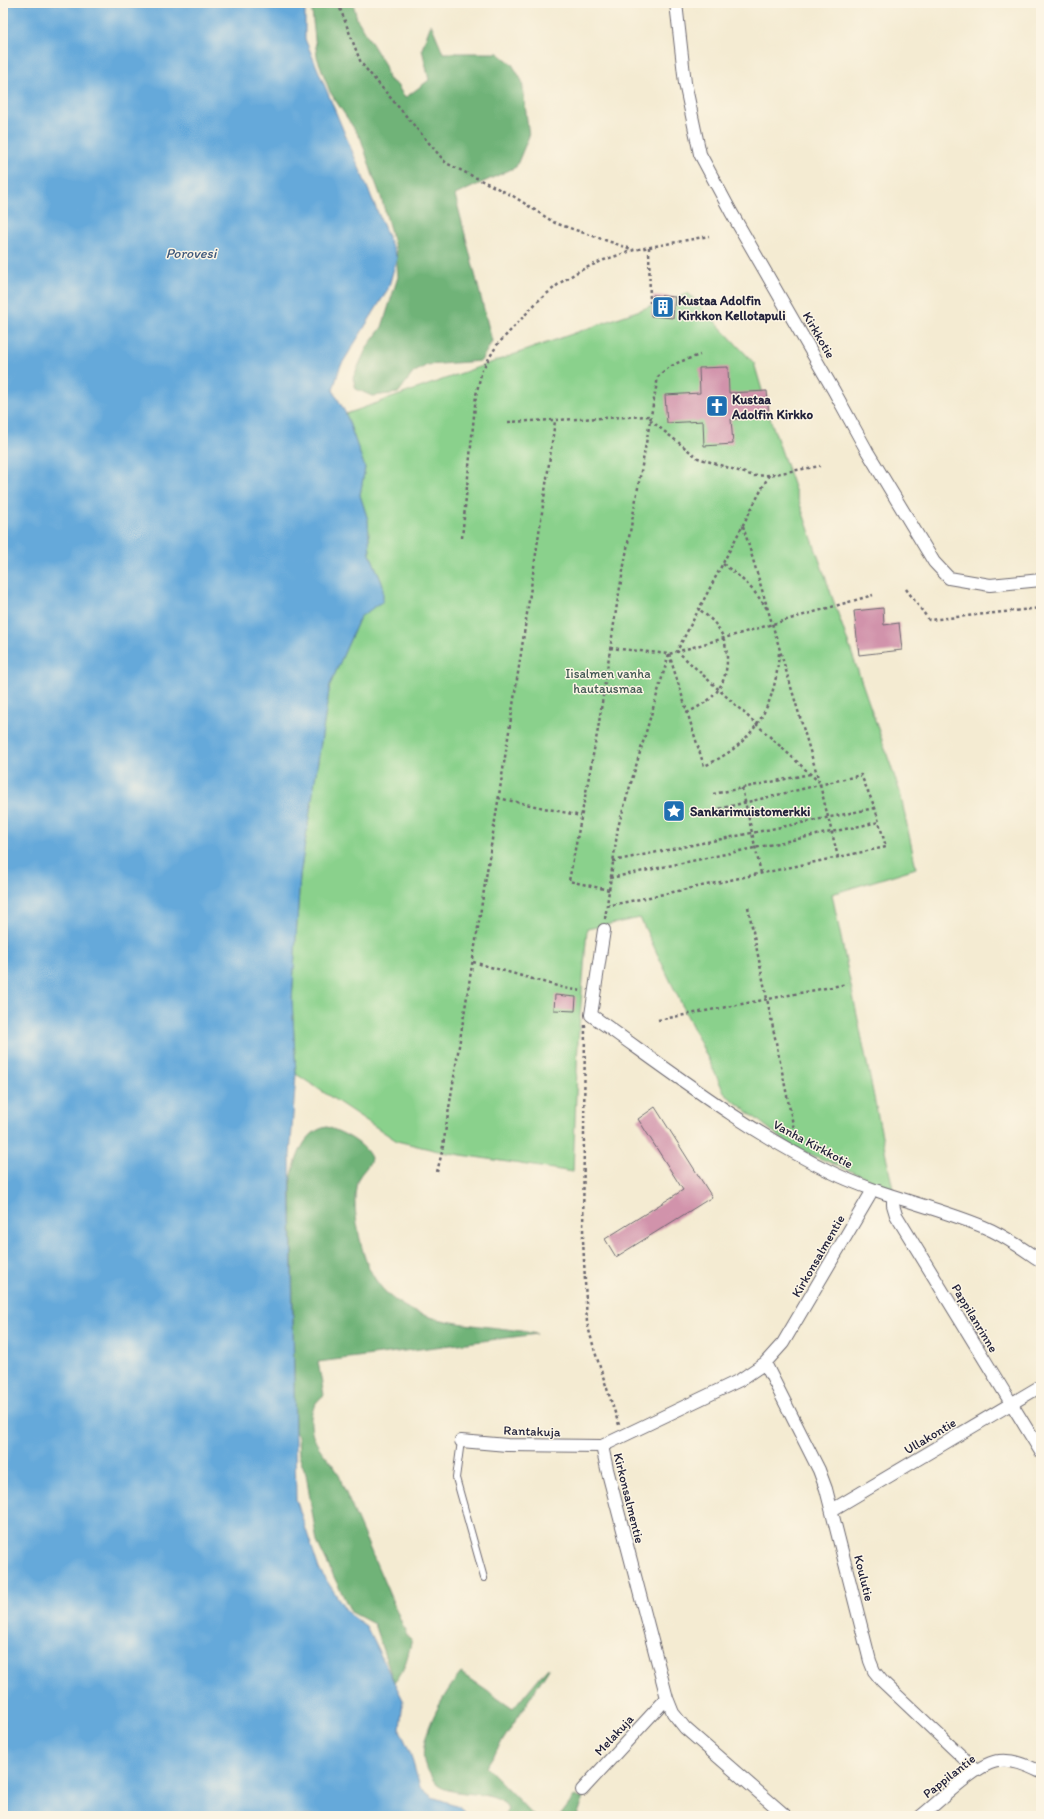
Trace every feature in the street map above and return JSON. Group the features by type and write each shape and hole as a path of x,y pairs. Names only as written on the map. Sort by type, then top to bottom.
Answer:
{"street":[{"name":"Kirkkotie","path":"676,3 685,83 700,154 731,212 834,391 866,451 934,562 949,578 990,585 1041,580"},
{"path":"591,1015 604,930"},
{"name":"Vanha Kirkkotie","path":"591,1015 730,1113 781,1145 831,1172 873,1190 985,1227 1041,1261"},
{"name":"Kirkonsalmentie","path":"786,1816 685,1728 673,1713 667,1698 618,1513 602,1446 624,1437 740,1380 765,1363 783,1343 873,1190"},
{"name":"Pappilanrinne","path":"893,1197 893,1205 896,1215 1041,1452"},
{"name":"Koulutie","path":"765,1363 819,1470 832,1510 870,1661 874,1671 882,1681 976,1770"},
{"name":"Ullakontie","path":"832,1510 1041,1386"},
{"name":"Rantakuja","path":"461,1441 507,1445 602,1446"},
{"name":"Melakuja","path":"582,1790 667,1698"},
{"name":"Pappilantie","path":"921,1816 976,1770 987,1764 999,1760 1026,1765 1041,1772"}],"lane":[{"path":"461,1441 456,1478 484,1578"}],"path":[{"path":"338,3 361,63 446,163 513,196 555,222 634,250"},
{"path":"462,538 476,395 482,370 497,345 538,301 560,283 579,271 604,260 634,250 709,236"},
{"path":"649,247 650,303"},
{"path":"609,890 569,881 598,728 610,648 658,377 664,370 677,363 700,355"},
{"path":"508,422 651,416"},
{"path":"650,420 698,458 754,476 769,475 820,466"},
{"path":"437,1172 442,1152 473,962 555,421"},
{"path":"677,650 769,475"},
{"path":"743,526 819,782 838,857"},
{"path":"723,564 740,576 753,589 769,612"},
{"path":"906,589 929,620 1041,608"},
{"path":"610,648 669,654 677,650 873,595"},
{"path":"687,713 703,704 719,689 726,672 726,650 723,637 714,623 699,609"},
{"path":"669,654 704,766 730,753 742,743 757,725 771,698 780,649"},
{"path":"677,650 819,782"},
{"path":"604,930 606,906 618,827 669,654"},
{"path":"713,794 810,774"},
{"path":"606,906 886,847 875,808 861,775 820,786 714,810"},
{"path":"742,788 761,873"},
{"path":"498,798 581,816"},
{"path":"613,861 875,808"},
{"path":"610,878 879,822"},
{"path":"748,907 797,1139"},
{"path":"473,962 564,988 594,994"},
{"path":"658,1020 847,984"},
{"path":"591,1015 584,1026 583,1239 587,1324 624,1437"}],"green space":[{"path":"311,3 353,3 357,19 385,65 388,79 397,85 405,98 429,80 422,49 431,24 443,53 498,53 512,64 522,81 529,136 516,167 455,195 492,341 481,361 427,365 413,373 398,393 372,396 356,389 353,378 367,347 382,327 398,277 396,251 381,197 361,139 330,92 317,57"},
{"name":"Iisalmen vanha hautausmaa","path":"688,293 754,363 771,421 900,792 916,868 832,894 893,1189 791,1146 725,1094 640,918 587,929 578,1042 573,1172 442,1152 397,1141 296,1074 292,1000 300,875 330,685 360,617 383,585 370,554 368,520 360,495 365,468 346,414"},
{"path":"327,1127 346,1135 358,1143 364,1148 371,1158 357,1182 355,1194 356,1216 361,1244 372,1273 388,1294 407,1308 431,1317 456,1323 537,1334 318,1362 324,1395 313,1408 311,1418 314,1439 339,1475 407,1635 412,1639 401,1673 394,1683 374,1624 351,1612 317,1542 306,1474 299,1456 298,1436 295,1432 291,1179 298,1155 306,1140 312,1134"},
{"path":"548,1667 549,1668 486,1767 534,1816 504,1816 508,1809 506,1805 500,1801 485,1796 452,1791 437,1785 424,1764 423,1751 425,1739 441,1702 461,1673 513,1709"},
{"path":"575,1796 584,1798 577,1816 560,1816"}],"water":[{"name":"Porovesi","path":"3,3 305,3 305,39 397,258 388,289 340,367 333,390 346,414 365,468 360,495 368,520 370,554 383,585 383,601 360,617 330,685 300,875 292,1000 296,1074 290,1156 296,1499 319,1569 348,1613 366,1626 403,1700 400,1730 410,1752 420,1787 432,1797 459,1806 467,1816 3,1816"}],"building":[{"name":"Kustaa Adolfin Kirkkon Kellotapuli","path":"653,295 675,297 673,318 651,316"},
{"name":"Kustaa Adolfin Kirkko","path":"728,367 729,393 767,391 769,417 731,419 733,444 704,446 703,421 667,423 665,395 700,393 699,368"},
{"path":"883,608 884,625 899,623 902,650 859,655 854,611"},
{"path":"555,995 576,997 575,1011 554,1010"},
{"path":"655,1107 712,1197 616,1257 605,1239 683,1190 638,1119"}],"place":[{"name":"Kustaa Adolfin Kirkkon Kellotapuli","path":"663,307"},
{"name":"Kustaa Adolfin Kirkko","path":"717,406"},
{"name":"Sankarimuistomerkki","path":"674,811"}]}
